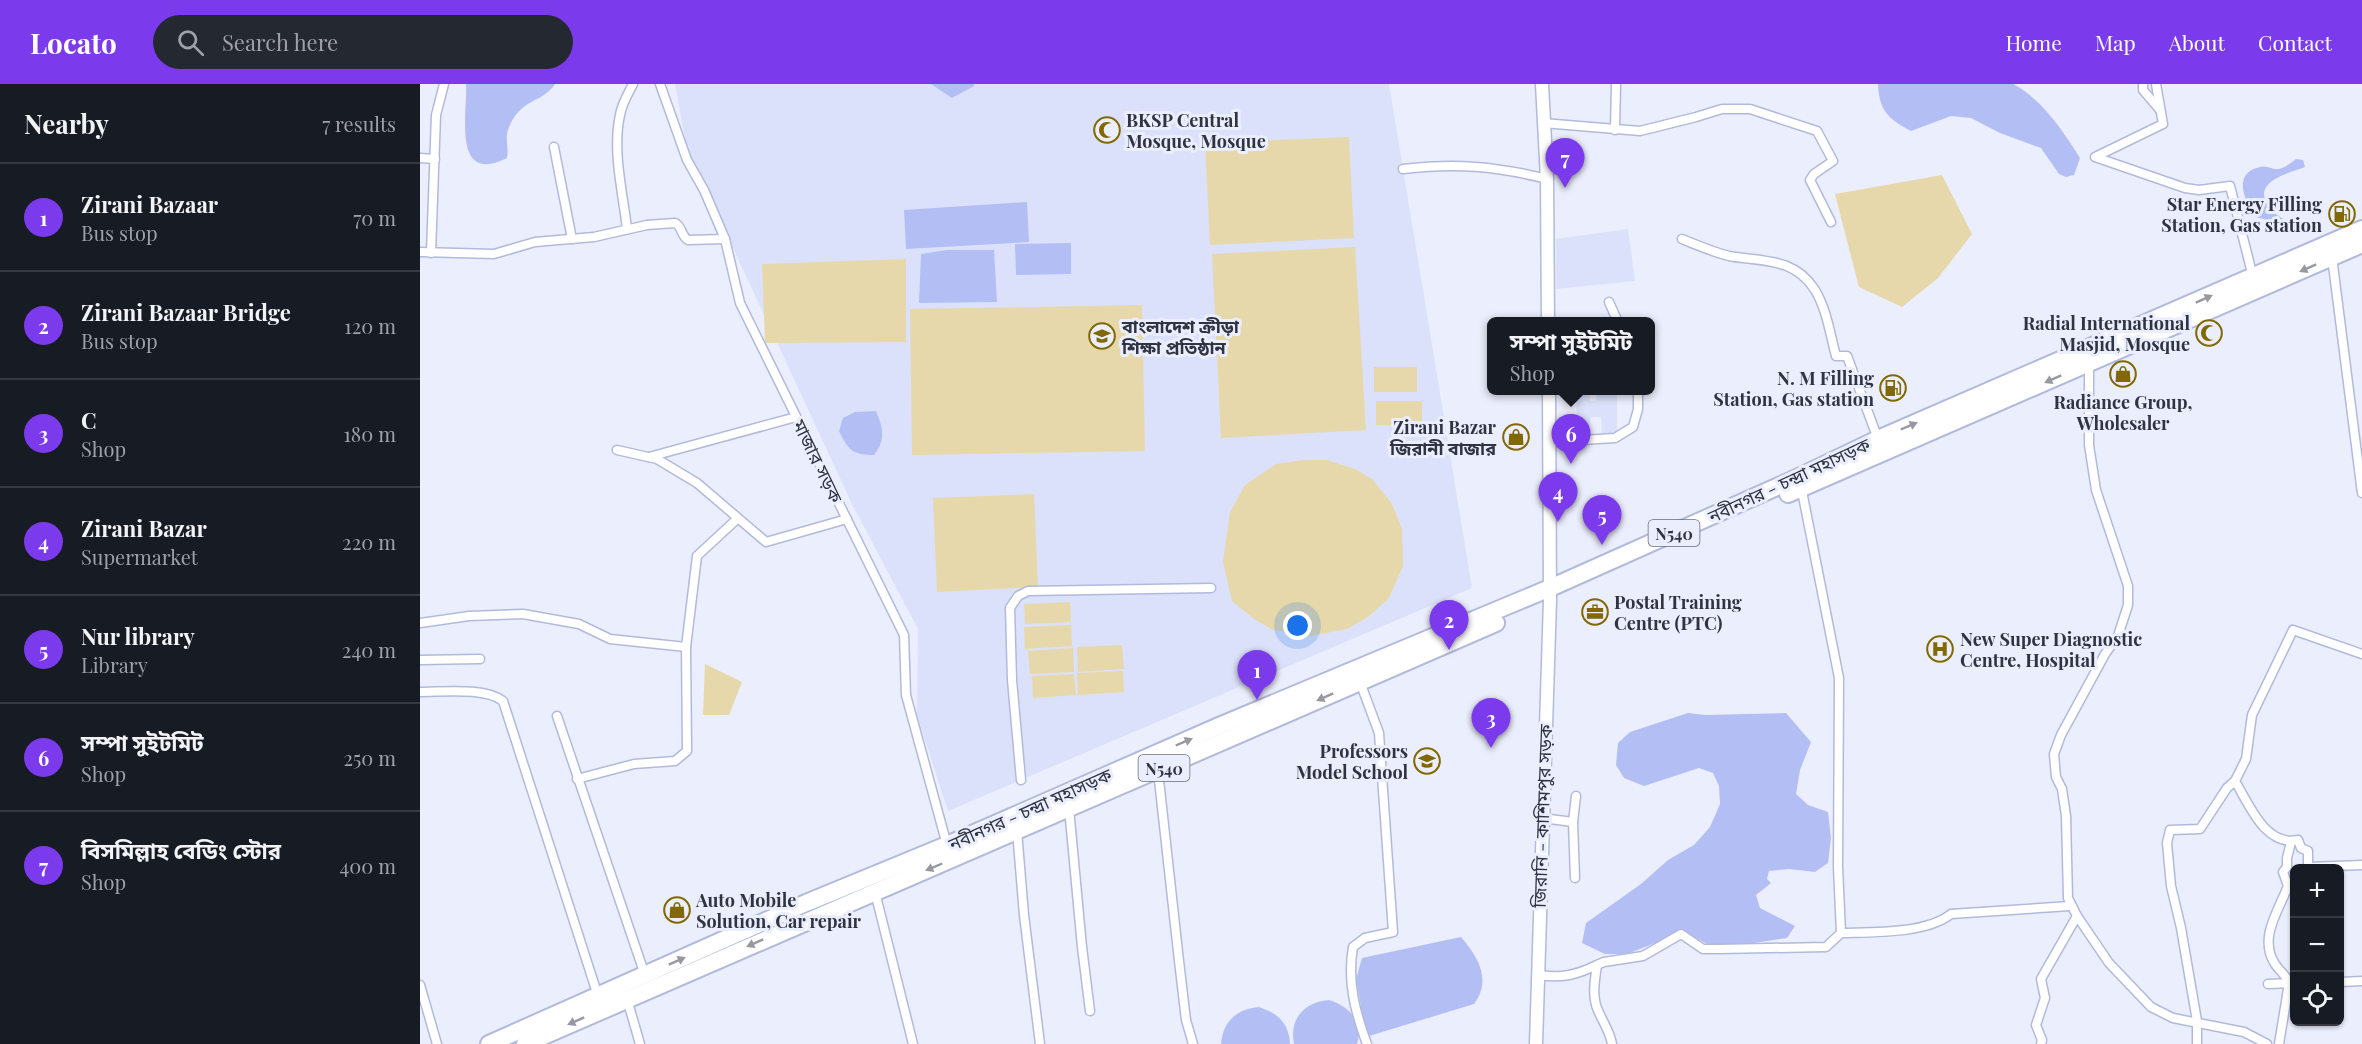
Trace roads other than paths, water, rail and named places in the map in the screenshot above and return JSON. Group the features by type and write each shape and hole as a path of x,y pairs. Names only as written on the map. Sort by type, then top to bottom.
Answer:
{"highway":[{"name":"নবীনগর - চন্দ্রা মহাসড়ক","path":"1800,482 1878,439 2362,229"},
{"name":"নবীনগর - চন্দ্রা মহাসড়ক","path":"525,1044 1360,682 1800,482 2089,364 2362,244"},
{"name":"নবীনগর - চন্দ্রা মহাসড়ক","path":"489,1044 806,903 947,845 1230,722 1550,594"}],"street":[{"path":"431,253 436,115 444,84"},
{"path":"627,229 619,163 618,128 624,100 633,84"},
{"name":"মাজার সড়ক","path":"660,84 687,160 704,190 725,239 740,303 904,635 906,695 947,845"},
{"path":"1542,84 1547,179 1548,317"},
{"path":"1615,130 1616,84"},
{"path":"2143,84 2143,90 2161,111"},
{"path":"2156,84 2163,124 2095,158 2185,188 2199,190 2230,186 2253,277"},
{"path":"1544,123 1615,130 1640,130 1722,109 1750,109 1817,130 1833,161 1814,174 1810,180 1830,222"},
{"path":"554,147 572,239"},
{"path":"420,158 435,159"},
{"path":"1403,169 1466,164 1547,179"},
{"path":"420,252 483,255 503,252 535,242 605,235 627,229 675,223 679,225 688,240 725,239"},
{"path":"1682,239 1730,256 1778,261 1804,277 1822,304 1836,356 1847,356 1878,439"},
{"path":"2332,257 2348,368 2362,493"},
{"path":"1609,302 1616,317"},
{"path":"2089,364 2089,445 2096,490 2128,586 2128,605 2118,636 2061,735 2054,754 2056,777 2062,789 2066,816 2070,906 2109,963 2151,1007 2173,1018 2244,1032 2267,1044"},
{"name":"জিরানি - কাশিমপুর সড়ক","path":"1536,1044 1550,594 1549,395"},
{"path":"1549,442 1615,438 1633,427 1638,409 1638,395"},
{"path":"648,457 796,417"},
{"path":"617,450 657,459 697,483 766,542 847,519"},
{"path":"1800,482 1839,678 1838,867 1841,933"},
{"path":"577,779 634,764 675,761 687,751 686,647 697,556 737,519"},
{"path":"1021,780 1012,680 1010,618 1010,608 1018,596 1028,591 1211,588"},
{"path":"420,623 469,616 523,614 579,624 610,639 686,647"},
{"path":"2197,1044 2197,1021 2181,928 2171,886 2167,843 2169,830 2200,829 2227,788 2235,781 2246,759 2252,715 2293,630 2362,654"},
{"path":"420,660 480,659"},
{"path":"1360,682 1379,733 1393,932 1365,938 1353,947 1350,963 1356,1015 1367,1044"},
{"path":"420,692 481,693 496,696 503,702 598,996"},
{"path":"557,716 645,975"},
{"path":"1158,771 1185,1008 1193,1044"},
{"path":"2235,781 2264,830 2291,842 2298,840 2301,848 2308,851 2308,867 2362,865"},
{"path":"1575,878 1573,822 1576,796"},
{"path":"1069,807 1090,1011"},
{"path":"1542,818 1573,822"},
{"path":"1017,831 1024,915 1040,1044"},
{"path":"2290,980 2276,966 2271,956 2269,931 2288,886 2283,872 2288,867 2287,858 2291,842"},
{"path":"875,892 913,1044"},
{"path":"1537,975 1561,978 1579,974 1604,962 1643,957 1681,934 1703,949 1826,947 1841,933 1924,927 1951,914 2070,906"},
{"path":"2041,1044 2042,1040 2036,1025 2045,998 2041,979 2077,916"},
{"path":"1598,965 1594,992 1597,1008 1612,1044"},
{"path":"2344,982 2362,981"},
{"path":"2268,984 2290,983"},
{"path":"420,984 438,1044"},
{"path":"2279,1044 2290,992"},
{"path":"627,999 640,1044"}],"water":[{"path":"466,84 555,84 544,95 525,106 513,119 508,130 507,158 489,164 477,162 470,154 466,142"},
{"path":"931,84 974,84 974,86 952,98"},
{"path":"1878,84 2013,84 2033,98 2067,137 2080,158 2074,175 2066,177 2059,174 2041,148 2000,133 1971,118 1951,116 1911,131 1886,113 1880,101"},
{"path":"2296,159 2303,160 2305,167 2274,180 2264,191 2270,208 2284,220 2281,227 2275,228 2271,221 2256,217 2245,196 2243,181 2251,170 2263,167 2279,169"},
{"path":"1027,202 1029,242 906,249 904,210"},
{"path":"1071,243 1071,274 1016,275 1015,244"},
{"path":"947,250 994,250 997,302 919,303 921,254"},
{"path":"876,411 882,434 878,450 874,455 861,454 852,450 845,443 839,431 843,418 855,412"},
{"path":"1688,713 1705,715 1786,713 1811,742 1800,770 1796,794 1808,805 1828,812 1831,838 1828,863 1815,872 1789,869 1769,871 1767,879 1771,883 1756,895 1760,908 1795,926 1787,938 1754,943 1709,945 1683,931 1675,932 1663,940 1627,954 1605,954 1582,943 1586,923 1641,884 1668,860 1694,845 1710,827 1720,804 1719,786 1713,773 1699,768 1644,786 1624,778 1616,765 1618,743 1630,732"},
{"path":"1461,937 1481,969 1482,986 1474,1004 1369,1036 1356,979 1362,958"},
{"path":"1329,1000 1343,1006 1353,1016 1359,1036 1357,1044 1294,1044 1294,1027 1300,1013 1312,1004"},
{"path":"1258,1007 1271,1012 1281,1020 1287,1030 1290,1044 1221,1044 1224,1029 1232,1018 1243,1011"}],"place":[{"name":"BKSP Central Mosque, Mosque","path":"1107,130"},
{"name":"বিসমিল্লাহ বেডিং স্টোর","path":"1565,188"},
{"name":"Star Energy Filling Station, Gas station","path":"2342,214"},
{"name":"Radial International Masjid, Mosque","path":"2209,333"},
{"name":"বাংলাদেশ ক্রীড়া শিক্ষা প্রতিষ্ঠান","path":"1102,336"},
{"name":"Radiance Group, Wholesaler","path":"2123,374"},
{"name":"N. M Filling Station, Gas station","path":"1893,388"},
{"name":"Zirani Bazar জিরানী বাজার","path":"1516,437"},
{"name":"সম্পা সুইটমিট","path":"1571,464"},
{"name":"Zirani Bazar","path":"1558,522"},
{"name":"Nur library","path":"1602,545"},
{"name":"Postal Training Centre (PTC)","path":"1595,612"},
{"name":"New Super Diagnostic Centre, Hospital","path":"1940,649"},
{"name":"Zirani Bazaar Bridge","path":"1449,650"},
{"name":"Zirani Bazaar","path":"1257,700"},
{"name":"C","path":"1491,748"},
{"name":"Professors Model School","path":"1427,761"},
{"name":"Auto Mobile Solution, Car repair","path":"677,910"}]}
